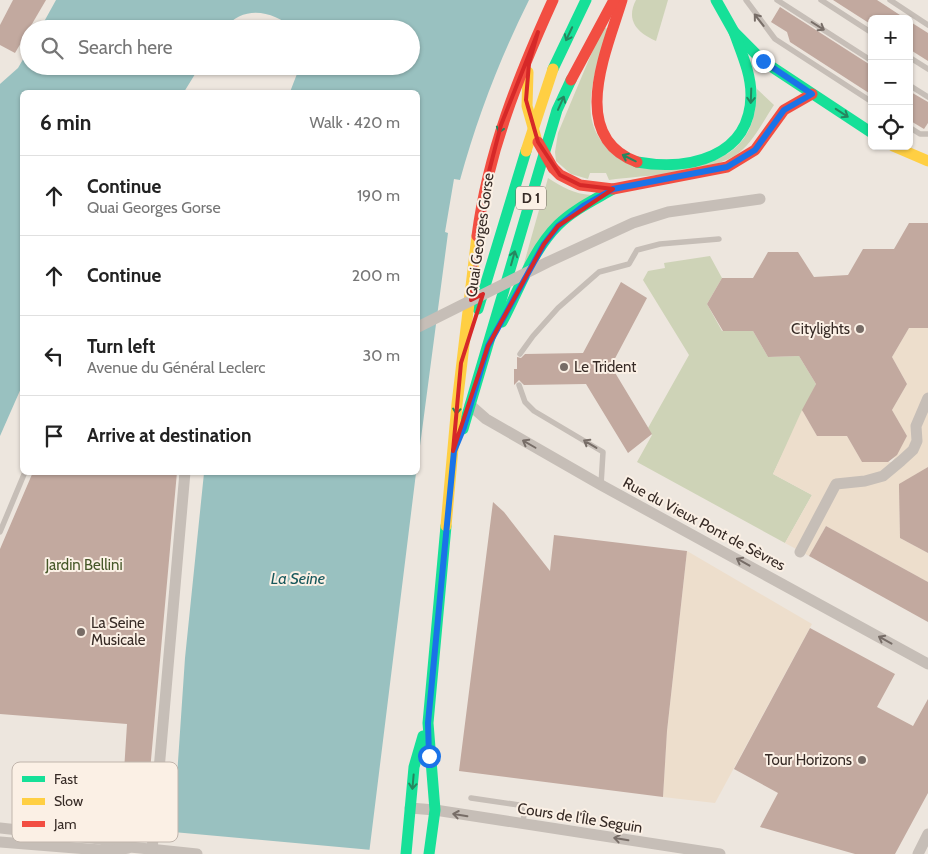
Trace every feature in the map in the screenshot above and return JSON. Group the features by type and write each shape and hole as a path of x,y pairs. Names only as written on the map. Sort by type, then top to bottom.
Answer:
{"main road":[{"name":"Quai Georges Gorse","path":"429,854 435,810 428,723 461,363 486,183 502,125 538,32 553,0"},
{"name":"D 1","path":"461,363 553,69 586,0"},
{"name":"Quai Georges Gorse","path":"454,451 470,406 557,110 582,56 614,0"},
{"path":"622,0 602,73 596,109 604,133 613,149 631,160 663,166 708,159 725,150 737,139 746,121 750,105 751,86 734,32 716,0"},
{"path":"538,32 529,63 526,100 530,124 553,168 560,175 580,185 613,189 727,167 755,150 784,110 812,94"},
{"path":"734,32 763,61 868,130"},
{"path":"902,150 928,161"},
{"path":"488,346 544,244 558,226 583,206 613,189"},
{"name":"Quai Georges Gorse","path":"406,854 414,767 428,723"}],"street":[{"path":"420,326 634,223 668,212 760,199"},
{"path":"800,552 836,484 865,481 883,476 913,450 917,441 916,426 925,412 928,398"},
{"name":"Rue du Vieux Pont de Sèvres","path":"470,406 486,419 601,486 928,664"},
{"path":"160,762 185,475"},
{"path":"410,808 435,810"},
{"name":"Cours de l'Île Seguin","path":"435,810 691,852 720,854"},
{"path":"918,854 928,834"},
{"path":"0,842 113,851 130,847"},
{"path":"111,842 130,847 197,854"},
{"path":"152,850 153,842"}],"lane":[{"path":"746,0 774,39 868,99"},
{"path":"777,0 870,60"},
{"path":"821,0 868,30"},
{"path":"890,0 928,25"},
{"path":"913,60 928,70"},
{"path":"913,88 928,97"},
{"path":"913,130 920,134 928,134"},
{"path":"520,354 558,308 599,272 629,264 636,250 660,244 719,239"},
{"path":"519,385 526,402 534,411 603,452 601,486"},
{"path":"0,532 24,475"},
{"path":"471,798 519,805 524,813 523,824"}],"highlighted area":[{"path":"538,32 529,63 526,100 538,142 560,175 580,185 613,189 558,226 544,244 488,346 453,451 461,363 483,294 471,300 486,183 501,125"}],"green space":[{"path":"636,0 668,0 656,41 644,34 635,25 632,14"},
{"path":"603,26 609,30 593,82 591,93 592,119 595,130 603,143 620,160 651,169 674,168 709,162 729,153 745,137 755,110 757,89 774,105 754,136 740,152 713,165 678,172 609,180 606,173 590,173 588,179 571,174 556,161 555,152 558,133"},
{"path":"548,178 568,190 591,195 523,267"},
{"path":"710,256 722,278 707,304 722,331 753,331 768,357 799,356 816,384 773,474 812,495 785,543 637,462 652,435 648,428 689,355 643,280 648,271 665,268 664,263"}],"shaded area":[{"path":"909,328 928,328 928,467 899,485 900,538 928,553 928,582 826,526 809,556 785,543 812,495 773,474 802,410 817,436 847,436 862,462 892,462 907,436 892,410 907,384 892,357"},
{"path":"687,551 812,624 715,803 663,797 667,731"}],"water":[{"path":"56,0 529,0 508,44 490,89 460,180 454,179 445,232 448,233 420,446 420,90 291,90 297,75 420,75 420,20 281,20 268,14 249,13 234,20 45,20"},
{"path":"20,65 20,75 194,75 185,90 20,90 20,391 0,436 0,84"},
{"name":"La Seine","path":"204,475 416,475 369,854 164,854 164,842 178,842 178,762 185,658"}],"pier":[{"path":"178,832 372,850 372,854 162,854 162,842 178,842"}],"building":[{"path":"13,0 46,0 34,20 20,20 20,44 15,53 0,45 0,25"},
{"path":"833,0 877,0 900,15 868,15 868,22"},
{"path":"780,7 868,63 868,92 790,42 787,32 771,22"},
{"path":"913,24 928,33 928,61 913,52"},
{"path":"913,93 928,102 928,123 924,129 913,122"},
{"path":"909,223 928,223 928,328 909,328 892,357 907,384 892,410 907,436 897,455 888,462 862,462 847,436 817,436 802,410 816,384 799,356 768,357 753,331 723,331 707,304 722,278 753,278 768,252 798,252 814,277 848,275 863,249 894,249"},
{"name":"Le Trident","path":"621,282 647,298 611,366 652,434 628,453 586,384 524,385 519,380 514,385 514,369 517,369 517,357 521,358 525,354 583,353"},
{"path":"928,467 928,553 900,538 899,484"},
{"name":"Jardin Bellini","path":"32,475 177,475 151,762 125,762 127,724 0,714 0,549"},
{"path":"493,502 504,512 550,571 554,535 687,551 667,731 663,797 459,771"},
{"path":"826,526 928,582 928,622 809,556"},
{"name":"Tour Horizons","path":"810,628 895,674 877,707 913,726 928,699 928,793 895,854 855,854 760,827 778,793 734,769"}],"traffic: fast":[{"path":"553,69 586,0"},
{"path":"716,0 734,32 763,61 868,130"},
{"path":"637,162 676,164 713,156 728,146 740,133 748,116 751,87 734,32"},
{"path":"463,429 557,110 571,80"},
{"path":"478,309 526,151"},
{"path":"502,322 533,259 549,235 570,215 613,189"},
{"path":"429,854 435,810 428,723 446,526"},
{"path":"406,854 414,767 423,736"}],"traffic: slow":[{"path":"526,151 553,69"},
{"path":"528,72 527,106 536,138"},
{"path":"902,150 928,161"},
{"path":"446,526 457,404 477,236"}],"traffic: jam":[{"path":"477,236 489,175 506,115 516,86 553,0"},
{"path":"571,80 614,0"},
{"path":"622,0 602,66 598,90 598,112 603,133 616,150 637,162"},
{"path":"553,168 560,175 580,185 613,189 727,167 755,150 784,110 812,94"},
{"path":"538,142 553,168"}],"place":[{"name":"Citylights","path":"860,329"},
{"name":"Le Trident","path":"564,367"},
{"name":"La Seine Musicale","path":"81,632"},
{"name":"Tour Horizons","path":"862,760"}],"route":[{"path":"429,756 428,723 454,451 464,427 488,346 544,244 558,226 583,206 613,189 706,172 738,162 755,150 784,110 812,94 763,61"}]}
